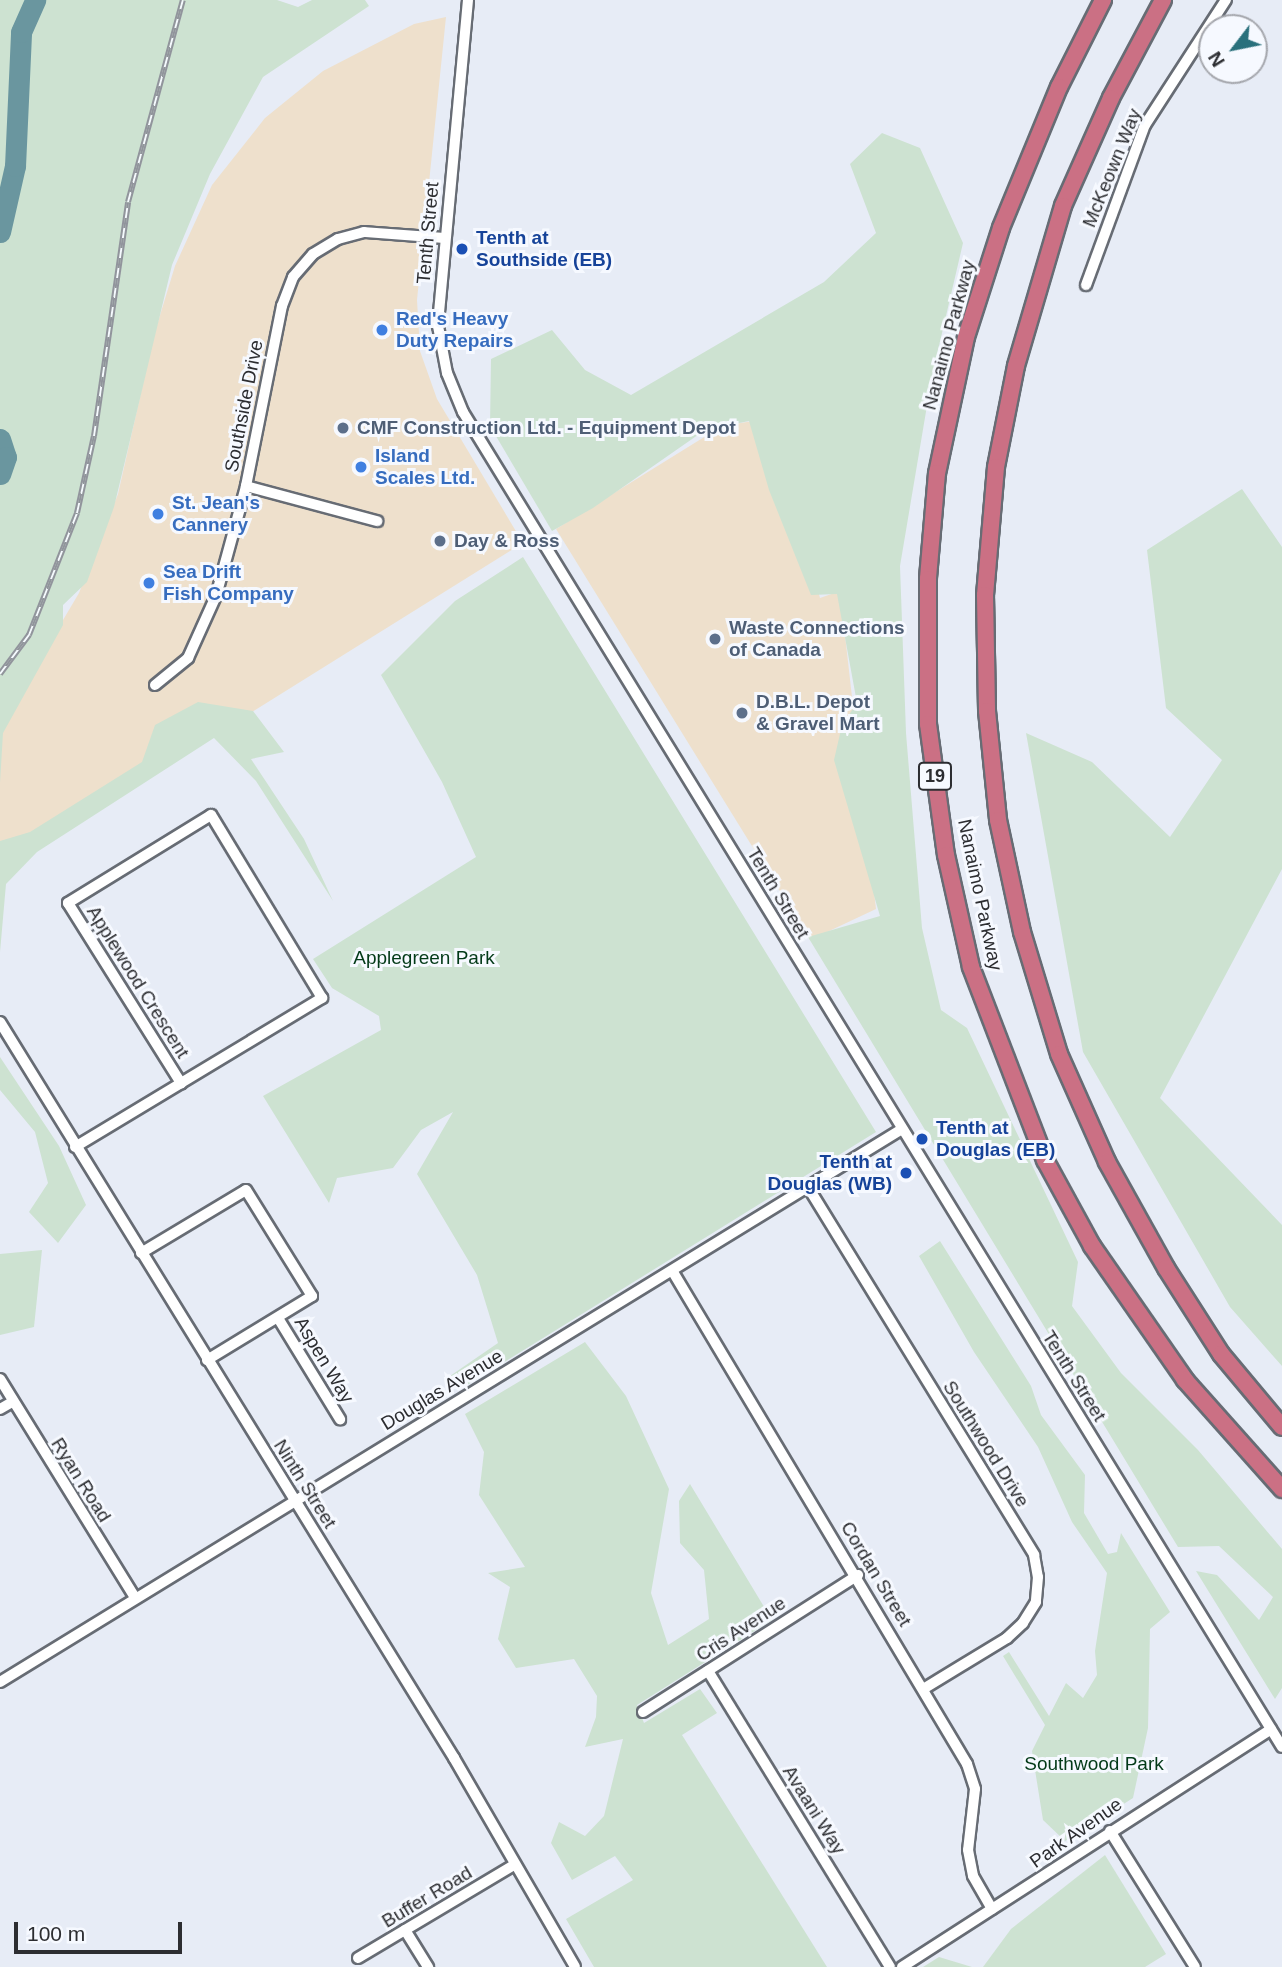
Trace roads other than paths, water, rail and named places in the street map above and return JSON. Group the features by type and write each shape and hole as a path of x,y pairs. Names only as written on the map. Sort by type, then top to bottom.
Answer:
{"highway":[{"name":"Nanaimo Parkway","path":"1103,0 1059,87 1001,228 966,337 937,473 928,579 928,724 946,855 971,967 1045,1160 1092,1246 1185,1380 1282,1489"},
{"name":"Nanaimo Parkway","path":"1163,0 1111,98 1063,206 1016,366 996,467 987,569 987,711 998,820 1022,932 1059,1054 1107,1163 1167,1268 1221,1354 1282,1426"}],"street":[{"name":"Tenth Street","path":"468,0 443,238 438,326 447,373 463,412 1282,1748"},
{"name":"McKeown Way","path":"1086,285 1145,125 1226,0"},
{"name":"Southside Drive","path":"155,685 188,659 216,596 246,486 282,306 293,277 313,254 364,232 443,238"},
{"path":"246,486 377,521"},
{"name":"Applewood Crescent","path":"211,815 322,998 180,1083 68,902 211,815"},
{"name":"Ninth Street","path":"0,1022 454,1758 575,1967"},
{"path":"75,1147 180,1083"},
{"name":"Douglas Avenue","path":"0,1682 294,1500 673,1272 902,1129"},
{"name":"Southwood Drive","path":"808,1187 1034,1555 1038,1577 1036,1602 1023,1623 1007,1638 923,1689"},
{"path":"141,1253 246,1190 312,1296 207,1360"},
{"name":"Cordan Street","path":"673,1272 858,1575 967,1764 975,1788 968,1850 973,1876 992,1909"},
{"name":"Aspen Way","path":"278,1318 340,1419"},
{"name":"Ryan Road","path":"0,1379 135,1598"},
{"path":"0,1409 12,1402"},
{"name":"Cris Avenue","path":"643,1712 858,1575"},
{"name":"Avaani Way","path":"708,1671 890,1967"},
{"name":"Park Avenue","path":"902,1967 1270,1729"},
{"path":"1110,1831 1195,1967"},
{"name":"Buffer Road","path":"358,1958 514,1865"},
{"path":"405,1930 428,1967"}],"waterway":[{"path":"0,232 15,166 21,32 35,0"},
{"path":"0,439 6,457 0,474"}],"railway":[{"path":"0,674 29,635 77,513 94,436 128,202 183,0"}],"place":[{"name":"Tenth at Southside (EB)","path":"462,249"},
{"name":"Red's Heavy Duty Repairs","path":"382,330"},
{"name":"CMF Construction Ltd. - Equipment Depot","path":"343,428"},
{"name":"Island Scales Ltd.","path":"361,467"},
{"name":"St. Jean's Cannery","path":"158,514"},
{"name":"Day & Ross","path":"440,541"},
{"name":"Sea Drift Fish Company","path":"149,583"},
{"name":"Waste Connections of Canada","path":"715,639"},
{"name":"D.B.L. Depot & Gravel Mart","path":"742,713"},
{"name":"Tenth at Douglas (EB)","path":"922,1139"},
{"name":"Tenth at Douglas (WB)","path":"906,1173"}],"park label":[{"name":"Applegreen Park","path":"424,958"},
{"name":"Southwood Park","path":"1094,1764"}]}
